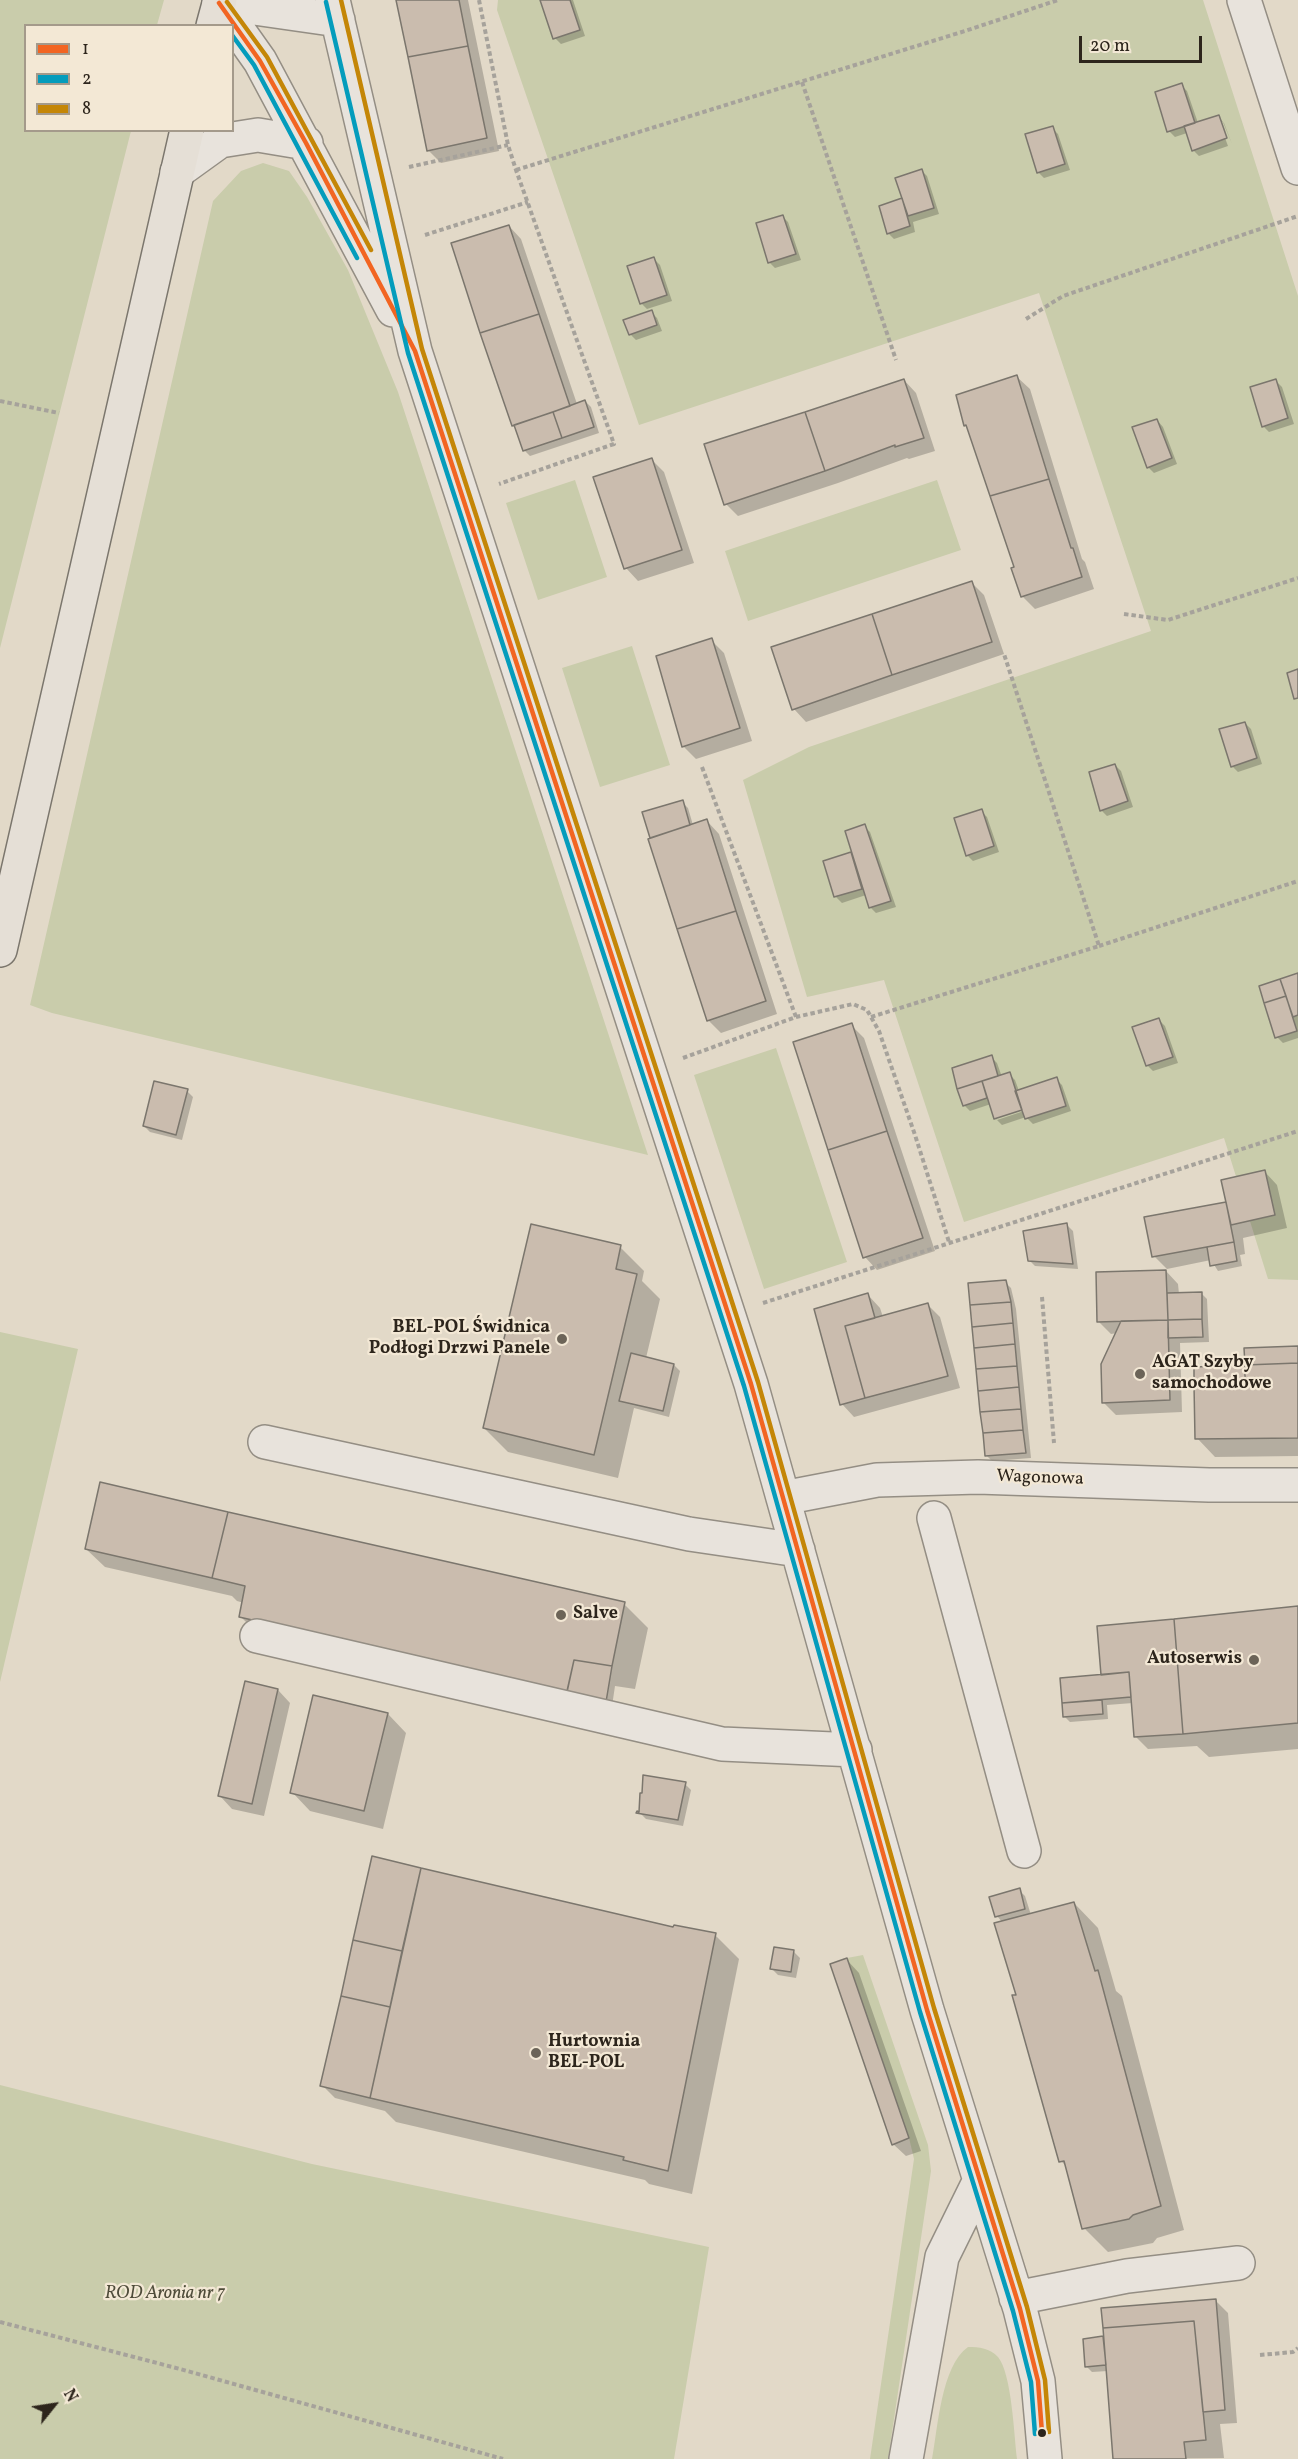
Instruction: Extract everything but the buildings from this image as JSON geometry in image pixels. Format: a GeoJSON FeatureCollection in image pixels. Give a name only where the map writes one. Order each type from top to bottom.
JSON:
{"type":"FeatureCollection","features":[{"type":"Feature","properties":{"kind":"main road"},"geometry":{"type":"LineString","coordinates":[[0,950],[187,132]]}},
{"type":"Feature","properties":{"kind":"street"},"geometry":{"type":"LineString","coordinates":[[1244,0],[1298,168]]}},
{"type":"Feature","properties":{"kind":"street"},"geometry":{"type":"LineString","coordinates":[[218,9],[336,10],[415,351],[728,1312],[798,1550],[927,2010],[1016,2298],[1038,2381],[1045,2459]]}},
{"type":"Feature","properties":{"kind":"street"},"geometry":{"type":"LineString","coordinates":[[218,9],[230,24]]}},
{"type":"Feature","properties":{"kind":"street"},"geometry":{"type":"LineString","coordinates":[[234,29],[260,62],[306,143],[415,351]]}},
{"type":"Feature","properties":{"kind":"street"},"geometry":{"type":"LineString","coordinates":[[177,172],[220,141],[258,135],[306,143]]}},
{"type":"Feature","properties":{"kind":"street"},"geometry":{"type":"LineString","coordinates":[[265,1442],[689,1534],[798,1550]]}},
{"type":"Feature","properties":{"kind":"street","name":"Wagonowa"},"geometry":{"type":"LineString","coordinates":[[783,1498],[877,1480],[978,1477],[1209,1485],[1298,1485]]}},
{"type":"Feature","properties":{"kind":"street"},"geometry":{"type":"LineString","coordinates":[[934,1518],[1024,1851]]}},
{"type":"Feature","properties":{"kind":"street"},"geometry":{"type":"LineString","coordinates":[[257,1636],[722,1744],[855,1750]]}},
{"type":"Feature","properties":{"kind":"street"},"geometry":{"type":"LineString","coordinates":[[906,2459],[942,2257],[980,2182]]}},
{"type":"Feature","properties":{"kind":"street"},"geometry":{"type":"LineString","coordinates":[[1016,2298],[1127,2276],[1238,2264]]}},
{"type":"Feature","properties":{"kind":"path"},"geometry":{"type":"LineString","coordinates":[[461,496],[614,444],[508,145],[479,0]]}},
{"type":"Feature","properties":{"kind":"path"},"geometry":{"type":"LineString","coordinates":[[516,170],[1058,0]]}},
{"type":"Feature","properties":{"kind":"path"},"geometry":{"type":"LineString","coordinates":[[802,82],[896,360]]}},
{"type":"Feature","properties":{"kind":"path"},"geometry":{"type":"LineString","coordinates":[[374,175],[508,145]]}},
{"type":"Feature","properties":{"kind":"path"},"geometry":{"type":"LineString","coordinates":[[391,246],[528,202]]}},
{"type":"Feature","properties":{"kind":"path"},"geometry":{"type":"LineString","coordinates":[[1026,319],[1063,296],[1298,216]]}},
{"type":"Feature","properties":{"kind":"path"},"geometry":{"type":"LineString","coordinates":[[0,401],[59,413]]}},
{"type":"Feature","properties":{"kind":"path"},"geometry":{"type":"LineString","coordinates":[[1124,614],[1168,621],[1298,578]]}},
{"type":"Feature","properties":{"kind":"path"},"geometry":{"type":"LineString","coordinates":[[1004,654],[1099,946]]}},
{"type":"Feature","properties":{"kind":"path"},"geometry":{"type":"LineString","coordinates":[[702,767],[796,1017]]}},
{"type":"Feature","properties":{"kind":"path"},"geometry":{"type":"LineString","coordinates":[[871,1017],[1298,881]]}},
{"type":"Feature","properties":{"kind":"path"},"geometry":{"type":"LineString","coordinates":[[648,1070],[796,1017],[854,1004],[867,1010],[879,1031],[949,1242]]}},
{"type":"Feature","properties":{"kind":"path"},"geometry":{"type":"LineString","coordinates":[[728,1312],[765,1303],[1298,1131]]}},
{"type":"Feature","properties":{"kind":"path"},"geometry":{"type":"LineString","coordinates":[[1042,1297],[1057,1480]]}},
{"type":"Feature","properties":{"kind":"path"},"geometry":{"type":"LineString","coordinates":[[0,2322],[503,2459]]}},
{"type":"Feature","properties":{"kind":"path"},"geometry":{"type":"LineString","coordinates":[[1260,2355],[1293,2352],[1298,2348]]}},
{"type":"Feature","properties":{"kind":"green space"},"geometry":{"type":"Polygon","coordinates":[[[0,0],[164,0],[157,24],[24,24],[24,132],[131,132],[0,648],[0,0]]]}},
{"type":"Feature","properties":{"kind":"green space"},"geometry":{"type":"Polygon","coordinates":[[[498,0],[1203,0],[1298,296],[1298,1280],[1268,1279],[1224,1138],[964,1222],[884,980],[807,997],[743,780],[809,747],[1151,631],[1039,293],[639,425],[497,10],[498,0]]]}},
{"type":"Feature","properties":{"kind":"green space"},"geometry":{"type":"Polygon","coordinates":[[[263,163],[289,171],[307,197],[348,270],[398,392],[648,1155],[52,1013],[30,1005],[213,201],[241,171],[263,163]]]}},
{"type":"Feature","properties":{"kind":"green space"},"geometry":{"type":"Polygon","coordinates":[[[575,480],[607,577],[538,600],[506,503],[575,480]]]}},
{"type":"Feature","properties":{"kind":"green space"},"geometry":{"type":"Polygon","coordinates":[[[937,480],[961,550],[748,621],[725,551],[937,480]]]}},
{"type":"Feature","properties":{"kind":"green space"},"geometry":{"type":"Polygon","coordinates":[[[632,646],[670,765],[600,787],[562,668],[632,646]]]}},
{"type":"Feature","properties":{"kind":"green space"},"geometry":{"type":"Polygon","coordinates":[[[776,1048],[847,1262],[764,1289],[694,1075],[776,1048]]]}},
{"type":"Feature","properties":{"kind":"green space"},"geometry":{"type":"Polygon","coordinates":[[[0,1332],[78,1349],[0,1682],[0,1332]]]}},
{"type":"Feature","properties":{"kind":"green space"},"geometry":{"type":"Polygon","coordinates":[[[863,1955],[928,2145],[931,2171],[888,2459],[870,2459],[914,2159],[909,2138],[847,1958],[863,1955]]]}},
{"type":"Feature","properties":{"kind":"green space","name":"ROD Aronia nr 7"},"geometry":{"type":"Polygon","coordinates":[[[0,2085],[312,2164],[709,2247],[674,2459],[0,2459],[0,2085]]]}},
{"type":"Feature","properties":{"kind":"green space"},"geometry":{"type":"Polygon","coordinates":[[[968,2347],[988,2350],[998,2357],[1003,2365],[1009,2391],[1017,2459],[932,2459],[946,2383],[959,2356],[968,2347]]]}},
{"type":"Feature","properties":{"kind":"transit line","name":"8"},"geometry":{"type":"LineString","coordinates":[[341,0],[422,349],[758,1382],[934,2008],[1027,2307],[1045,2380],[1049,2432]]}},
{"type":"Feature","properties":{"kind":"transit line","name":"8"},"geometry":{"type":"LineString","coordinates":[[227,2],[267,57],[371,250]]}},
{"type":"Feature","properties":{"kind":"transit line","name":"2"},"geometry":{"type":"LineString","coordinates":[[326,2],[408,353],[744,1386],[920,2012],[1013,2311],[1031,2382],[1035,2434]]}},
{"type":"Feature","properties":{"kind":"transit line","name":"1"},"geometry":{"type":"LineString","coordinates":[[219,3],[234,24]]}},
{"type":"Feature","properties":{"kind":"transit line","name":"1"},"geometry":{"type":"LineString","coordinates":[[234,24],[260,61],[306,143],[415,351],[751,1384],[927,2010],[1020,2309],[1038,2381],[1042,2433]]}},
{"type":"Feature","properties":{"kind":"transit line","name":"2"},"geometry":{"type":"LineString","coordinates":[[234,38],[254,65],[357,258]]}},
{"type":"Feature","properties":{"kind":"place","name":"BEL-POL Świdnica Podłogi Drzwi Panele"},"geometry":{"type":"Point","coordinates":[562,1339]}},
{"type":"Feature","properties":{"kind":"place","name":"AGAT Szyby samochodowe"},"geometry":{"type":"Point","coordinates":[1140,1374]}},
{"type":"Feature","properties":{"kind":"place","name":"Salve"},"geometry":{"type":"Point","coordinates":[561,1615]}},
{"type":"Feature","properties":{"kind":"place","name":"Autoserwis"},"geometry":{"type":"Point","coordinates":[1254,1660]}},
{"type":"Feature","properties":{"kind":"place","name":"Hurtownia BEL-POL"},"geometry":{"type":"Point","coordinates":[536,2053]}}]}
